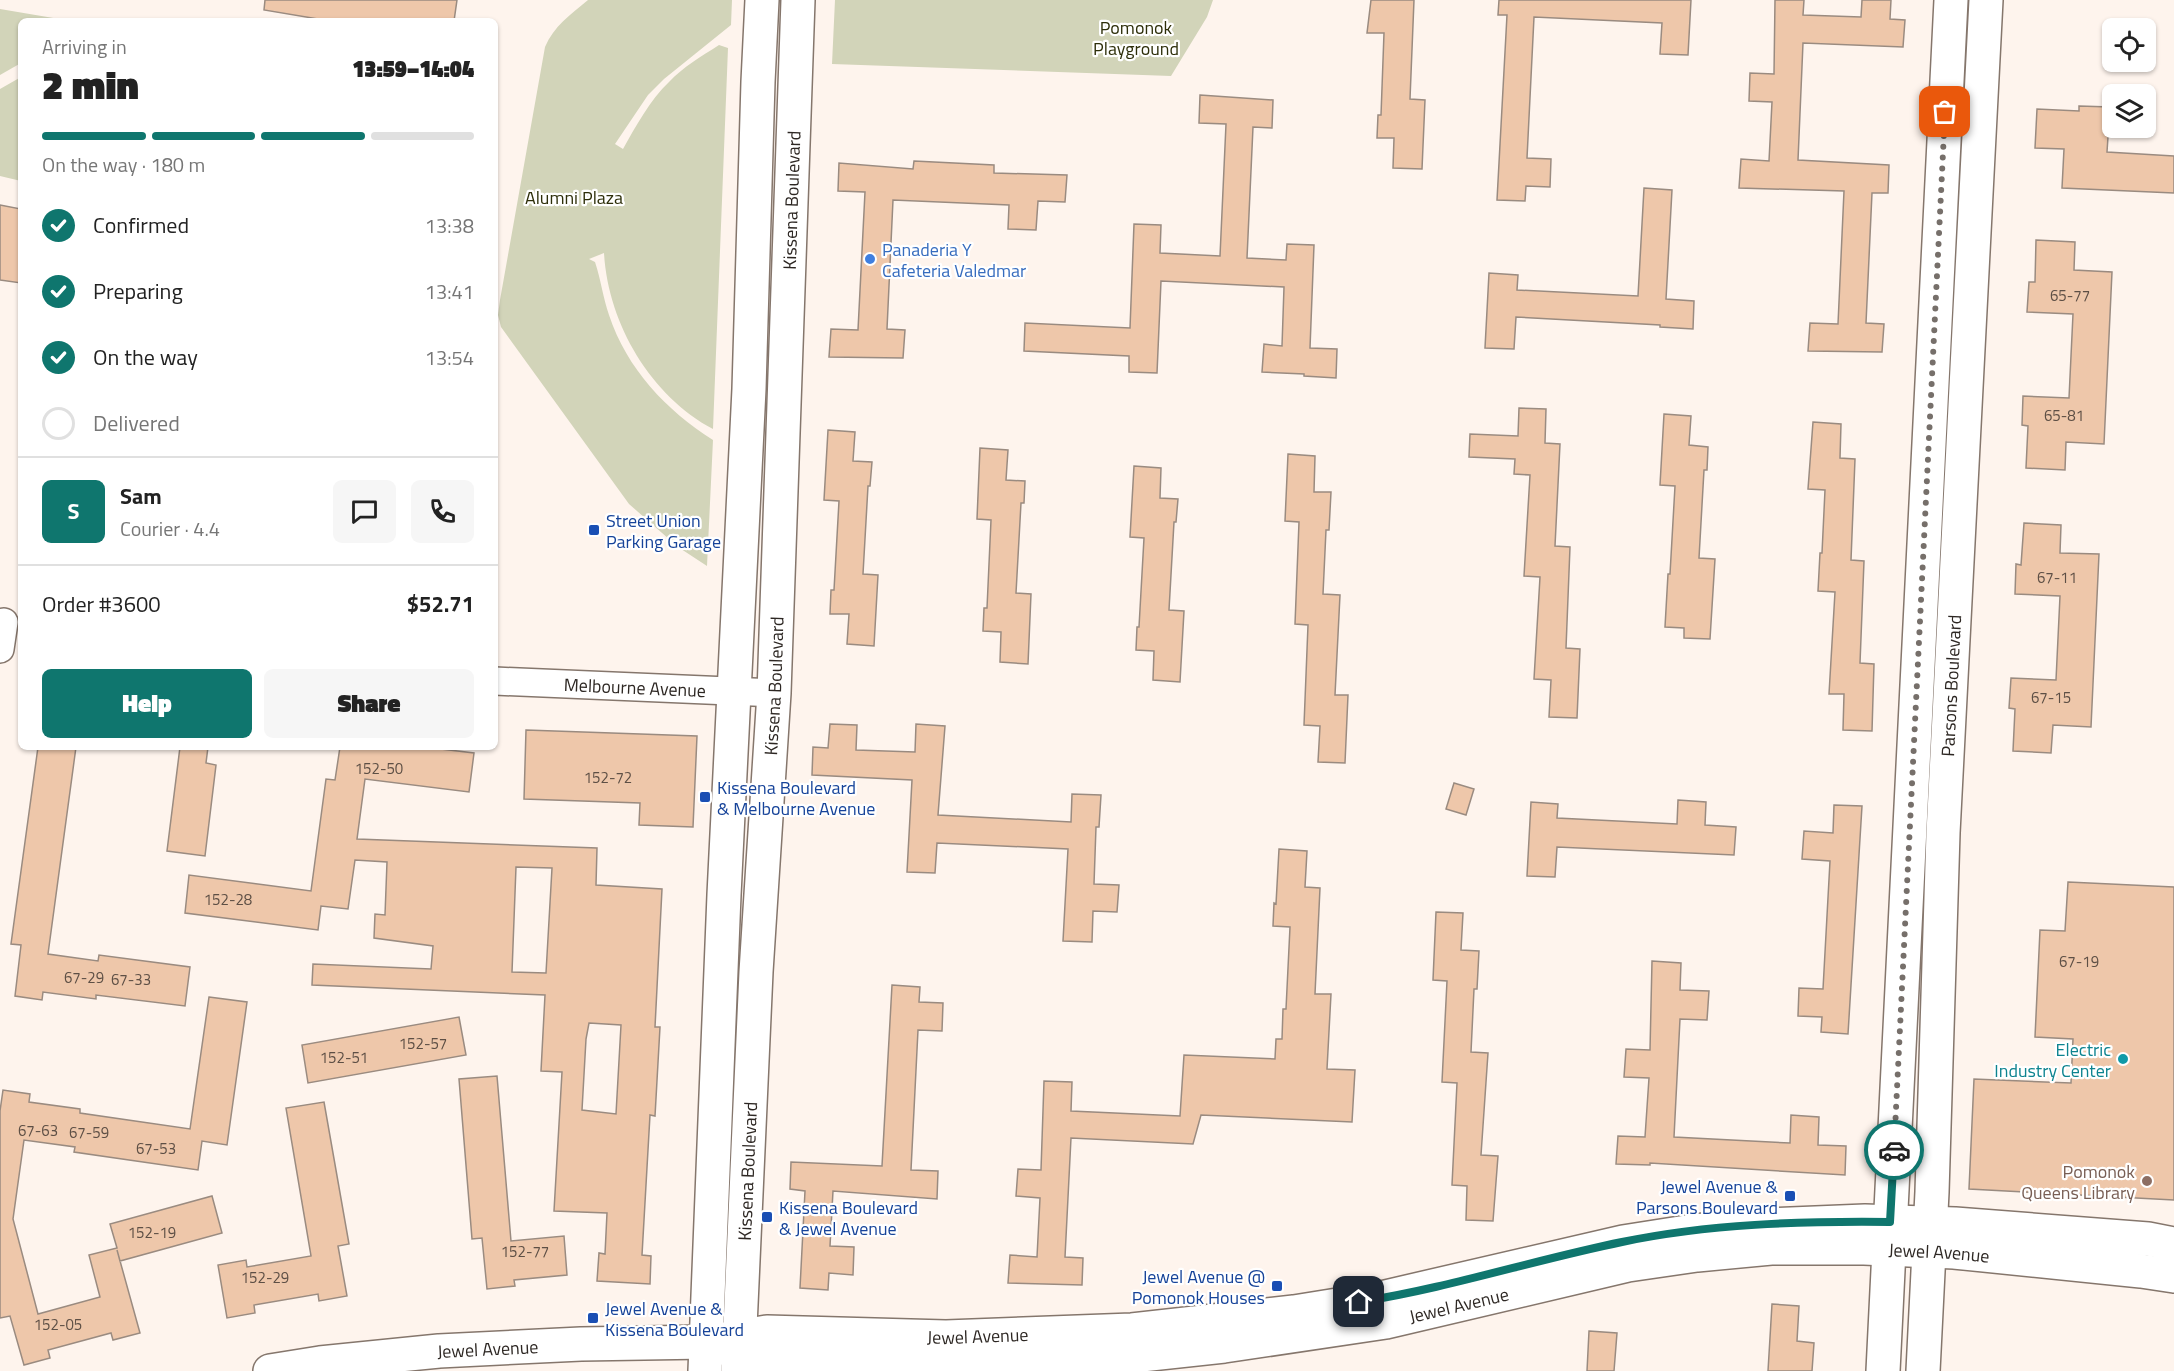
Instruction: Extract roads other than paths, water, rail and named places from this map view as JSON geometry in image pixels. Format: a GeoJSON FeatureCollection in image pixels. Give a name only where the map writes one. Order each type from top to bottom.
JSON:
{"type":"FeatureCollection","features":[{"type":"Feature","properties":{"kind":"street","name":"Kissena Boulevard"},"geometry":{"type":"LineString","coordinates":[[706,1357],[725,885],[749,401],[762,0]]}},
{"type":"Feature","properties":{"kind":"street","name":"Kissena Boulevard"},"geometry":{"type":"LineString","coordinates":[[739,1353],[756,972],[774,693],[798,0]]}},
{"type":"Feature","properties":{"kind":"street","name":"Parsons Boulevard"},"geometry":{"type":"LineString","coordinates":[[1883,1371],[1951,0]]}},
{"type":"Feature","properties":{"kind":"street","name":"Parsons Boulevard"},"geometry":{"type":"LineString","coordinates":[[1923,1371],[1943,833],[1986,0]]}},
{"type":"Feature","properties":{"kind":"street"},"geometry":{"type":"LineString","coordinates":[[0,649],[8,623]]}},
{"type":"Feature","properties":{"kind":"street","name":"Melbourne Avenue"},"geometry":{"type":"LineString","coordinates":[[498,681],[774,693]]}},
{"type":"Feature","properties":{"kind":"street","name":"Jewel Avenue"},"geometry":{"type":"LineString","coordinates":[[270,1371],[320,1363],[439,1351],[581,1344],[706,1357],[739,1353],[786,1360],[922,1364],[1057,1362],[1234,1345],[1386,1322],[1628,1265],[1697,1254],[1889,1235],[2137,1238],[2174,1244]]}},
{"type":"Feature","properties":{"kind":"street","name":"Jewel Avenue"},"geometry":{"type":"LineString","coordinates":[[1929,1237],[2174,1276]]}},
{"type":"Feature","properties":{"kind":"place","name":"Panaderia Y Cafeteria Valedmar"},"geometry":{"type":"Point","coordinates":[870,259]}},
{"type":"Feature","properties":{"kind":"place","name":"Street Union Parking Garage"},"geometry":{"type":"Point","coordinates":[594,530]}},
{"type":"Feature","properties":{"kind":"place","name":"Kissena Boulevard & Melbourne Avenue"},"geometry":{"type":"Point","coordinates":[705,797]}},
{"type":"Feature","properties":{"kind":"place","name":"Electric Industry Center"},"geometry":{"type":"Point","coordinates":[2123,1059]}},
{"type":"Feature","properties":{"kind":"place","name":"Pomonok Queens Library"},"geometry":{"type":"Point","coordinates":[2147,1181]}},
{"type":"Feature","properties":{"kind":"place","name":"Jewel Avenue & Parsons Boulevard"},"geometry":{"type":"Point","coordinates":[1790,1196]}},
{"type":"Feature","properties":{"kind":"place","name":"Kissena Boulevard & Jewel Avenue"},"geometry":{"type":"Point","coordinates":[767,1217]}},
{"type":"Feature","properties":{"kind":"place","name":"Jewel Avenue @ Pomonok Houses"},"geometry":{"type":"Point","coordinates":[1277,1286]}},
{"type":"Feature","properties":{"kind":"place","name":"Jewel Avenue & Kissena Boulevard"},"geometry":{"type":"Point","coordinates":[593,1318]}},
{"type":"Feature","properties":{"kind":"park label","name":"Pomonok Playground"},"geometry":{"type":"Point","coordinates":[1136,37]}},
{"type":"Feature","properties":{"kind":"park label","name":"Alumni Plaza"},"geometry":{"type":"Point","coordinates":[574,197]}}]}
